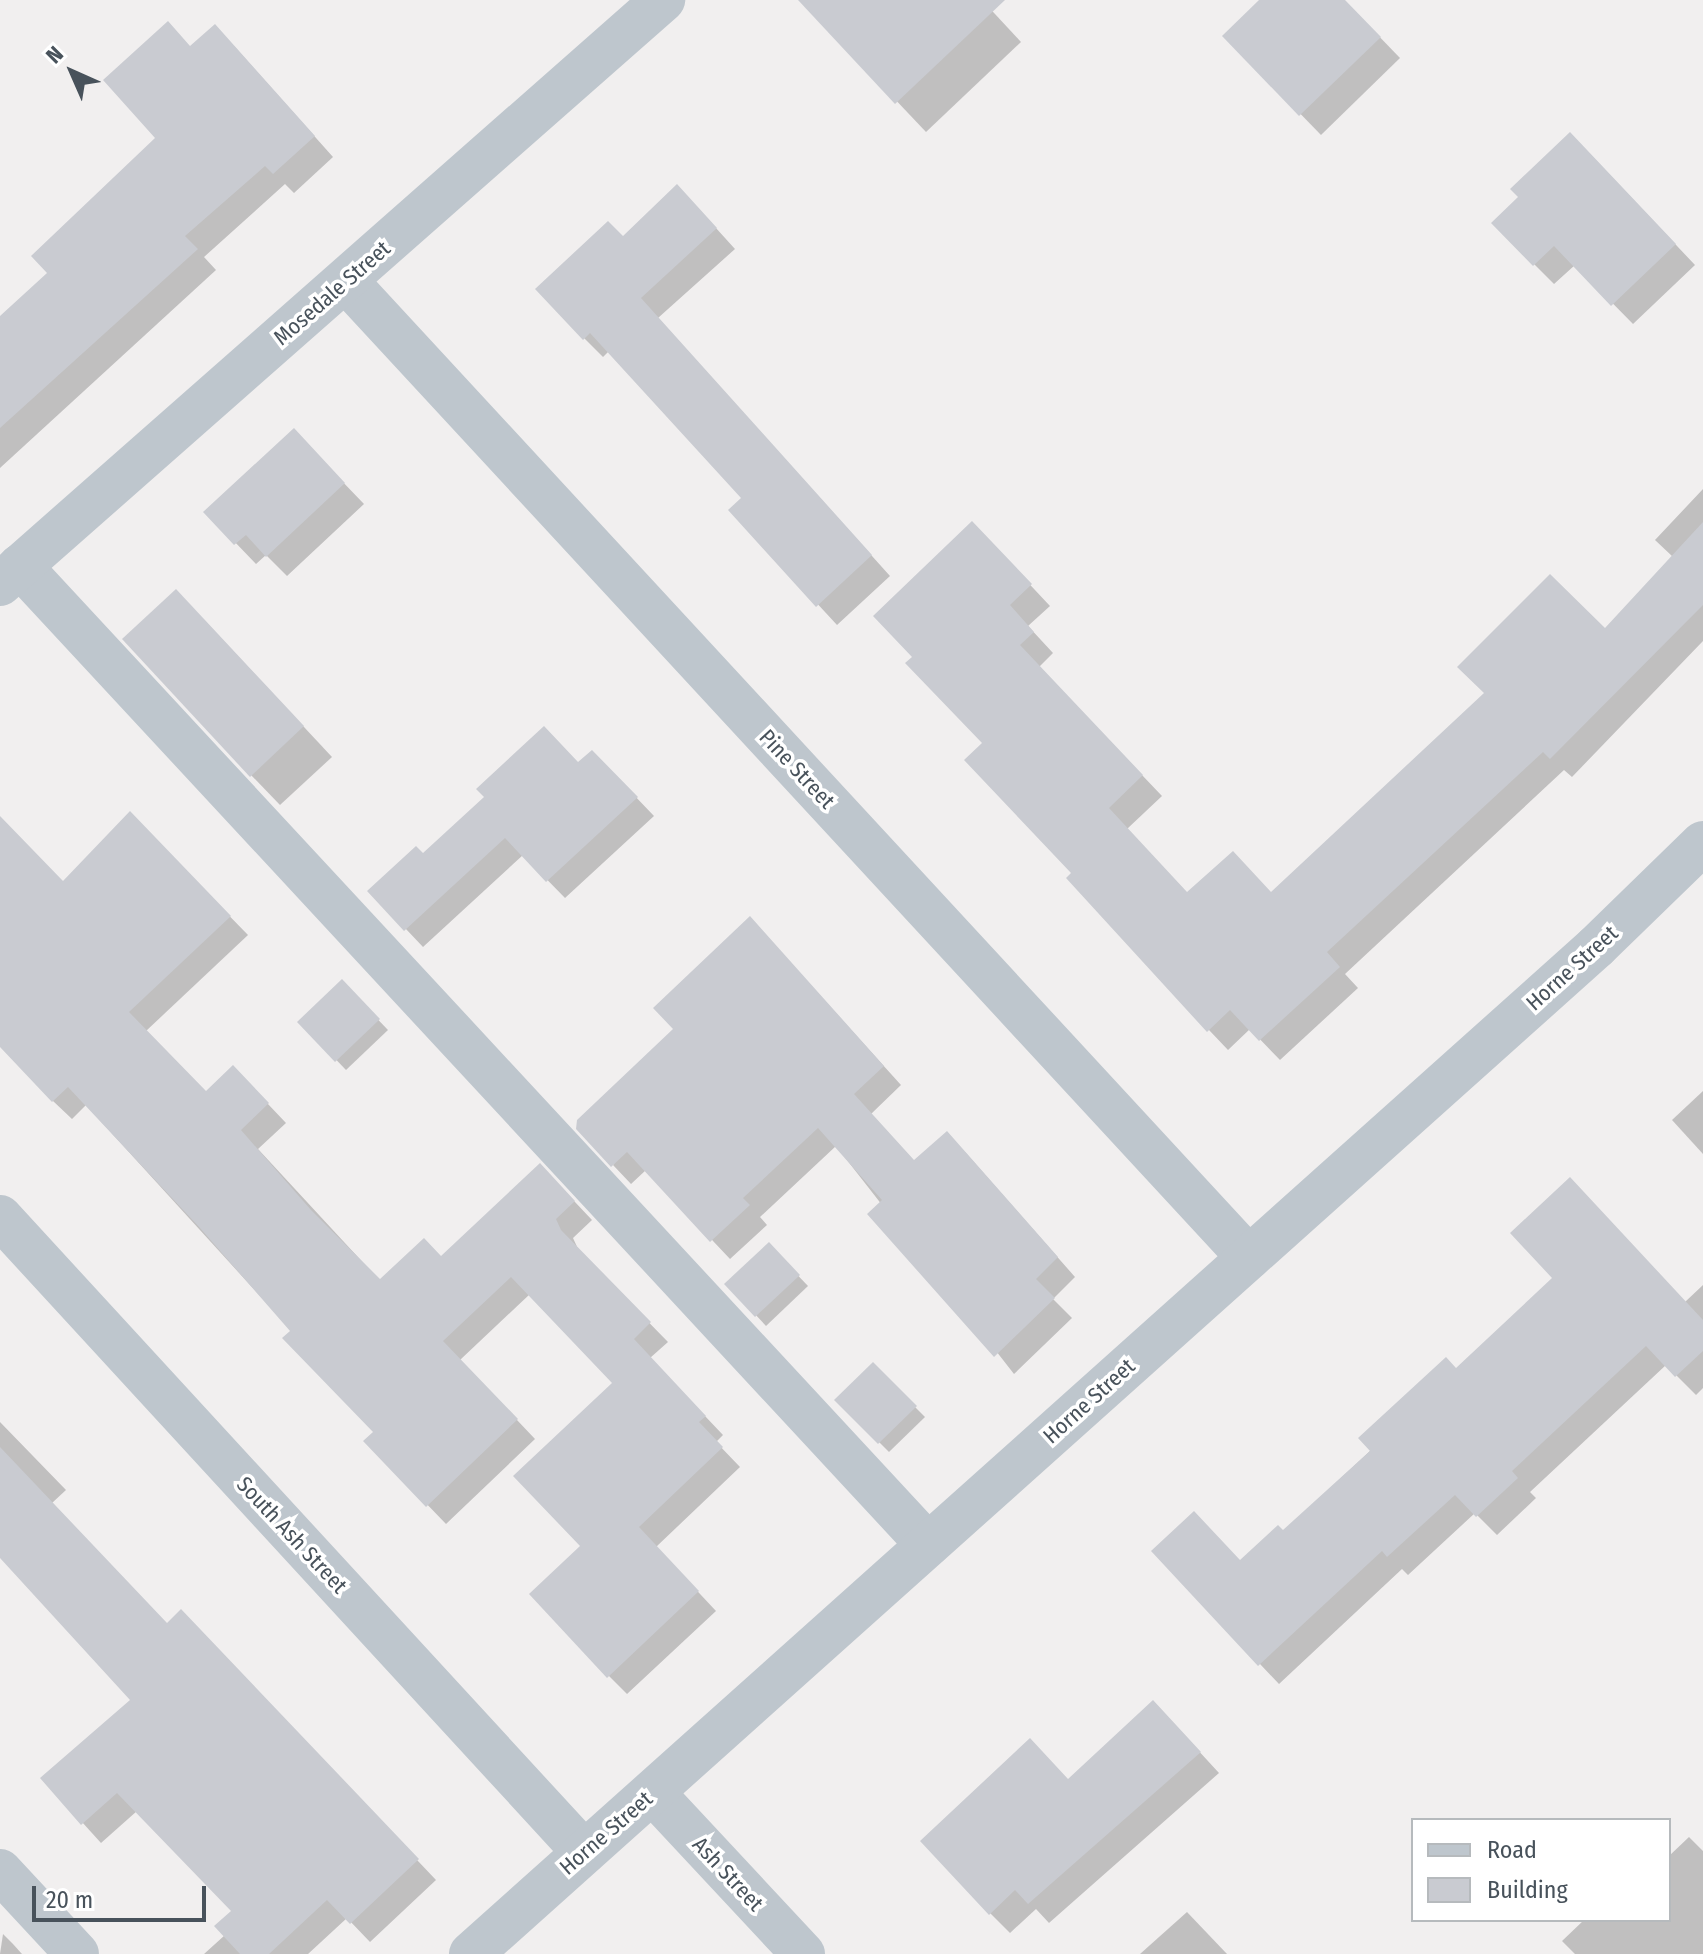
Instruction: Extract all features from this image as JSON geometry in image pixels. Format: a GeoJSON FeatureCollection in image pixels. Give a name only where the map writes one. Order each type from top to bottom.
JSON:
{"type":"FeatureCollection","features":[{"type":"Feature","properties":{"kind":"street","name":"Mosedale Street"},"geometry":{"type":"LineString","coordinates":[[10,575],[663,0]]}},
{"type":"Feature","properties":{"kind":"street","name":"Pine Street"},"geometry":{"type":"LineString","coordinates":[[346,281],[1249,1258]]}},
{"type":"Feature","properties":{"kind":"street"},"geometry":{"type":"LineString","coordinates":[[10,575],[928,1545]]}},
{"type":"Feature","properties":{"kind":"street","name":"Horne Street"},"geometry":{"type":"LineString","coordinates":[[471,1954],[1249,1258],[1703,843]]}},
{"type":"Feature","properties":{"kind":"street","name":"South Ash Street"},"geometry":{"type":"LineString","coordinates":[[0,1217],[584,1852]]}},
{"type":"Feature","properties":{"kind":"street","name":"Ash Street"},"geometry":{"type":"LineString","coordinates":[[653,1793],[803,1954]]}},
{"type":"Feature","properties":{"kind":"street"},"geometry":{"type":"LineString","coordinates":[[0,1871],[77,1954]]}},
{"type":"Feature","properties":{"kind":"building"},"geometry":{"type":"Polygon","coordinates":[[[798,0],[1005,0],[895,104],[798,0]]]}},
{"type":"Feature","properties":{"kind":"building"},"geometry":{"type":"Polygon","coordinates":[[[1259,0],[1345,0],[1381,37],[1299,116],[1222,36],[1259,0]]]}},
{"type":"Feature","properties":{"kind":"building"},"geometry":{"type":"Polygon","coordinates":[[[168,21],[190,46],[215,24],[315,136],[273,174],[265,166],[185,236],[198,249],[0,428],[0,316],[47,273],[31,256],[155,138],[103,80],[168,21]]]}},
{"type":"Feature","properties":{"kind":"building"},"geometry":{"type":"Polygon","coordinates":[[[1570,132],[1676,244],[1611,306],[1554,246],[1533,266],[1491,223],[1518,197],[1510,189],[1570,132]]]}},
{"type":"Feature","properties":{"kind":"building"},"geometry":{"type":"Polygon","coordinates":[[[677,184],[717,228],[641,298],[872,555],[816,607],[728,510],[741,498],[590,333],[583,340],[535,289],[608,221],[623,236],[677,184]]]}},
{"type":"Feature","properties":{"kind":"building"},"geometry":{"type":"Polygon","coordinates":[[[294,428],[345,483],[266,557],[246,535],[234,545],[203,512],[294,428]]]}},
{"type":"Feature","properties":{"kind":"building"},"geometry":{"type":"Polygon","coordinates":[[[972,521],[1032,584],[1010,605],[1034,632],[1020,645],[1143,775],[1109,808],[1187,892],[1233,851],[1271,892],[1484,693],[1457,667],[1550,574],[1605,628],[1703,522],[1703,605],[1550,759],[1543,752],[1327,952],[1340,967],[1259,1041],[1230,1010],[1207,1032],[1066,878],[1071,873],[964,760],[982,743],[905,663],[912,657],[873,616],[972,521]]]}},
{"type":"Feature","properties":{"kind":"building"},"geometry":{"type":"Polygon","coordinates":[[[176,589],[304,726],[250,777],[122,639],[176,589]]]}},
{"type":"Feature","properties":{"kind":"building"},"geometry":{"type":"Polygon","coordinates":[[[544,726],[578,762],[592,750],[638,797],[546,882],[505,838],[404,931],[367,891],[416,846],[423,853],[484,797],[476,789],[544,726]]]}},
{"type":"Feature","properties":{"kind":"building"},"geometry":{"type":"Polygon","coordinates":[[[130,811],[231,916],[129,1012],[206,1091],[233,1065],[269,1103],[241,1130],[311,1210],[380,1279],[424,1238],[441,1256],[540,1163],[575,1201],[556,1219],[561,1230],[651,1322],[634,1339],[706,1416],[699,1422],[723,1447],[639,1527],[699,1591],[607,1678],[529,1594],[580,1546],[513,1476],[612,1383],[511,1277],[443,1341],[518,1419],[426,1507],[363,1441],[373,1432],[282,1338],[290,1331],[200,1228],[68,1087],[52,1102],[0,1047],[0,816],[63,881],[130,811]]]}},
{"type":"Feature","properties":{"kind":"building"},"geometry":{"type":"Polygon","coordinates":[[[750,916],[884,1066],[854,1094],[914,1160],[947,1131],[1058,1257],[1036,1279],[1055,1298],[994,1357],[867,1214],[882,1200],[818,1128],[743,1198],[750,1205],[710,1242],[627,1152],[611,1167],[576,1129],[577,1120],[673,1029],[653,1008],[750,916]]]}},
{"type":"Feature","properties":{"kind":"building"},"geometry":{"type":"Polygon","coordinates":[[[342,979],[380,1019],[335,1062],[297,1022],[342,979]]]}},
{"type":"Feature","properties":{"kind":"building"},"geometry":{"type":"Polygon","coordinates":[[[1570,1177],[1703,1320],[1703,1351],[1675,1377],[1646,1346],[1512,1471],[1518,1478],[1476,1517],[1455,1495],[1387,1557],[1382,1551],[1258,1666],[1151,1551],[1194,1511],[1240,1560],[1278,1525],[1283,1530],[1370,1451],[1358,1438],[1446,1357],[1456,1368],[1552,1278],[1510,1233],[1570,1177]]]}},
{"type":"Feature","properties":{"kind":"building"},"geometry":{"type":"Polygon","coordinates":[[[769,1242],[800,1275],[755,1317],[724,1284],[769,1242]]]}},
{"type":"Feature","properties":{"kind":"building"},"geometry":{"type":"Polygon","coordinates":[[[873,1362],[917,1406],[878,1444],[834,1400],[873,1362]]]}},
{"type":"Feature","properties":{"kind":"building"},"geometry":{"type":"Polygon","coordinates":[[[0,1447],[167,1623],[181,1609],[419,1859],[350,1924],[327,1900],[269,1954],[240,1954],[214,1926],[231,1911],[117,1793],[81,1825],[40,1778],[130,1700],[0,1558],[0,1447]]]}},
{"type":"Feature","properties":{"kind":"building"},"geometry":{"type":"Polygon","coordinates":[[[1153,1700],[1201,1752],[1028,1904],[1015,1890],[989,1915],[920,1841],[1030,1738],[1068,1779],[1153,1700]]]}}]}
